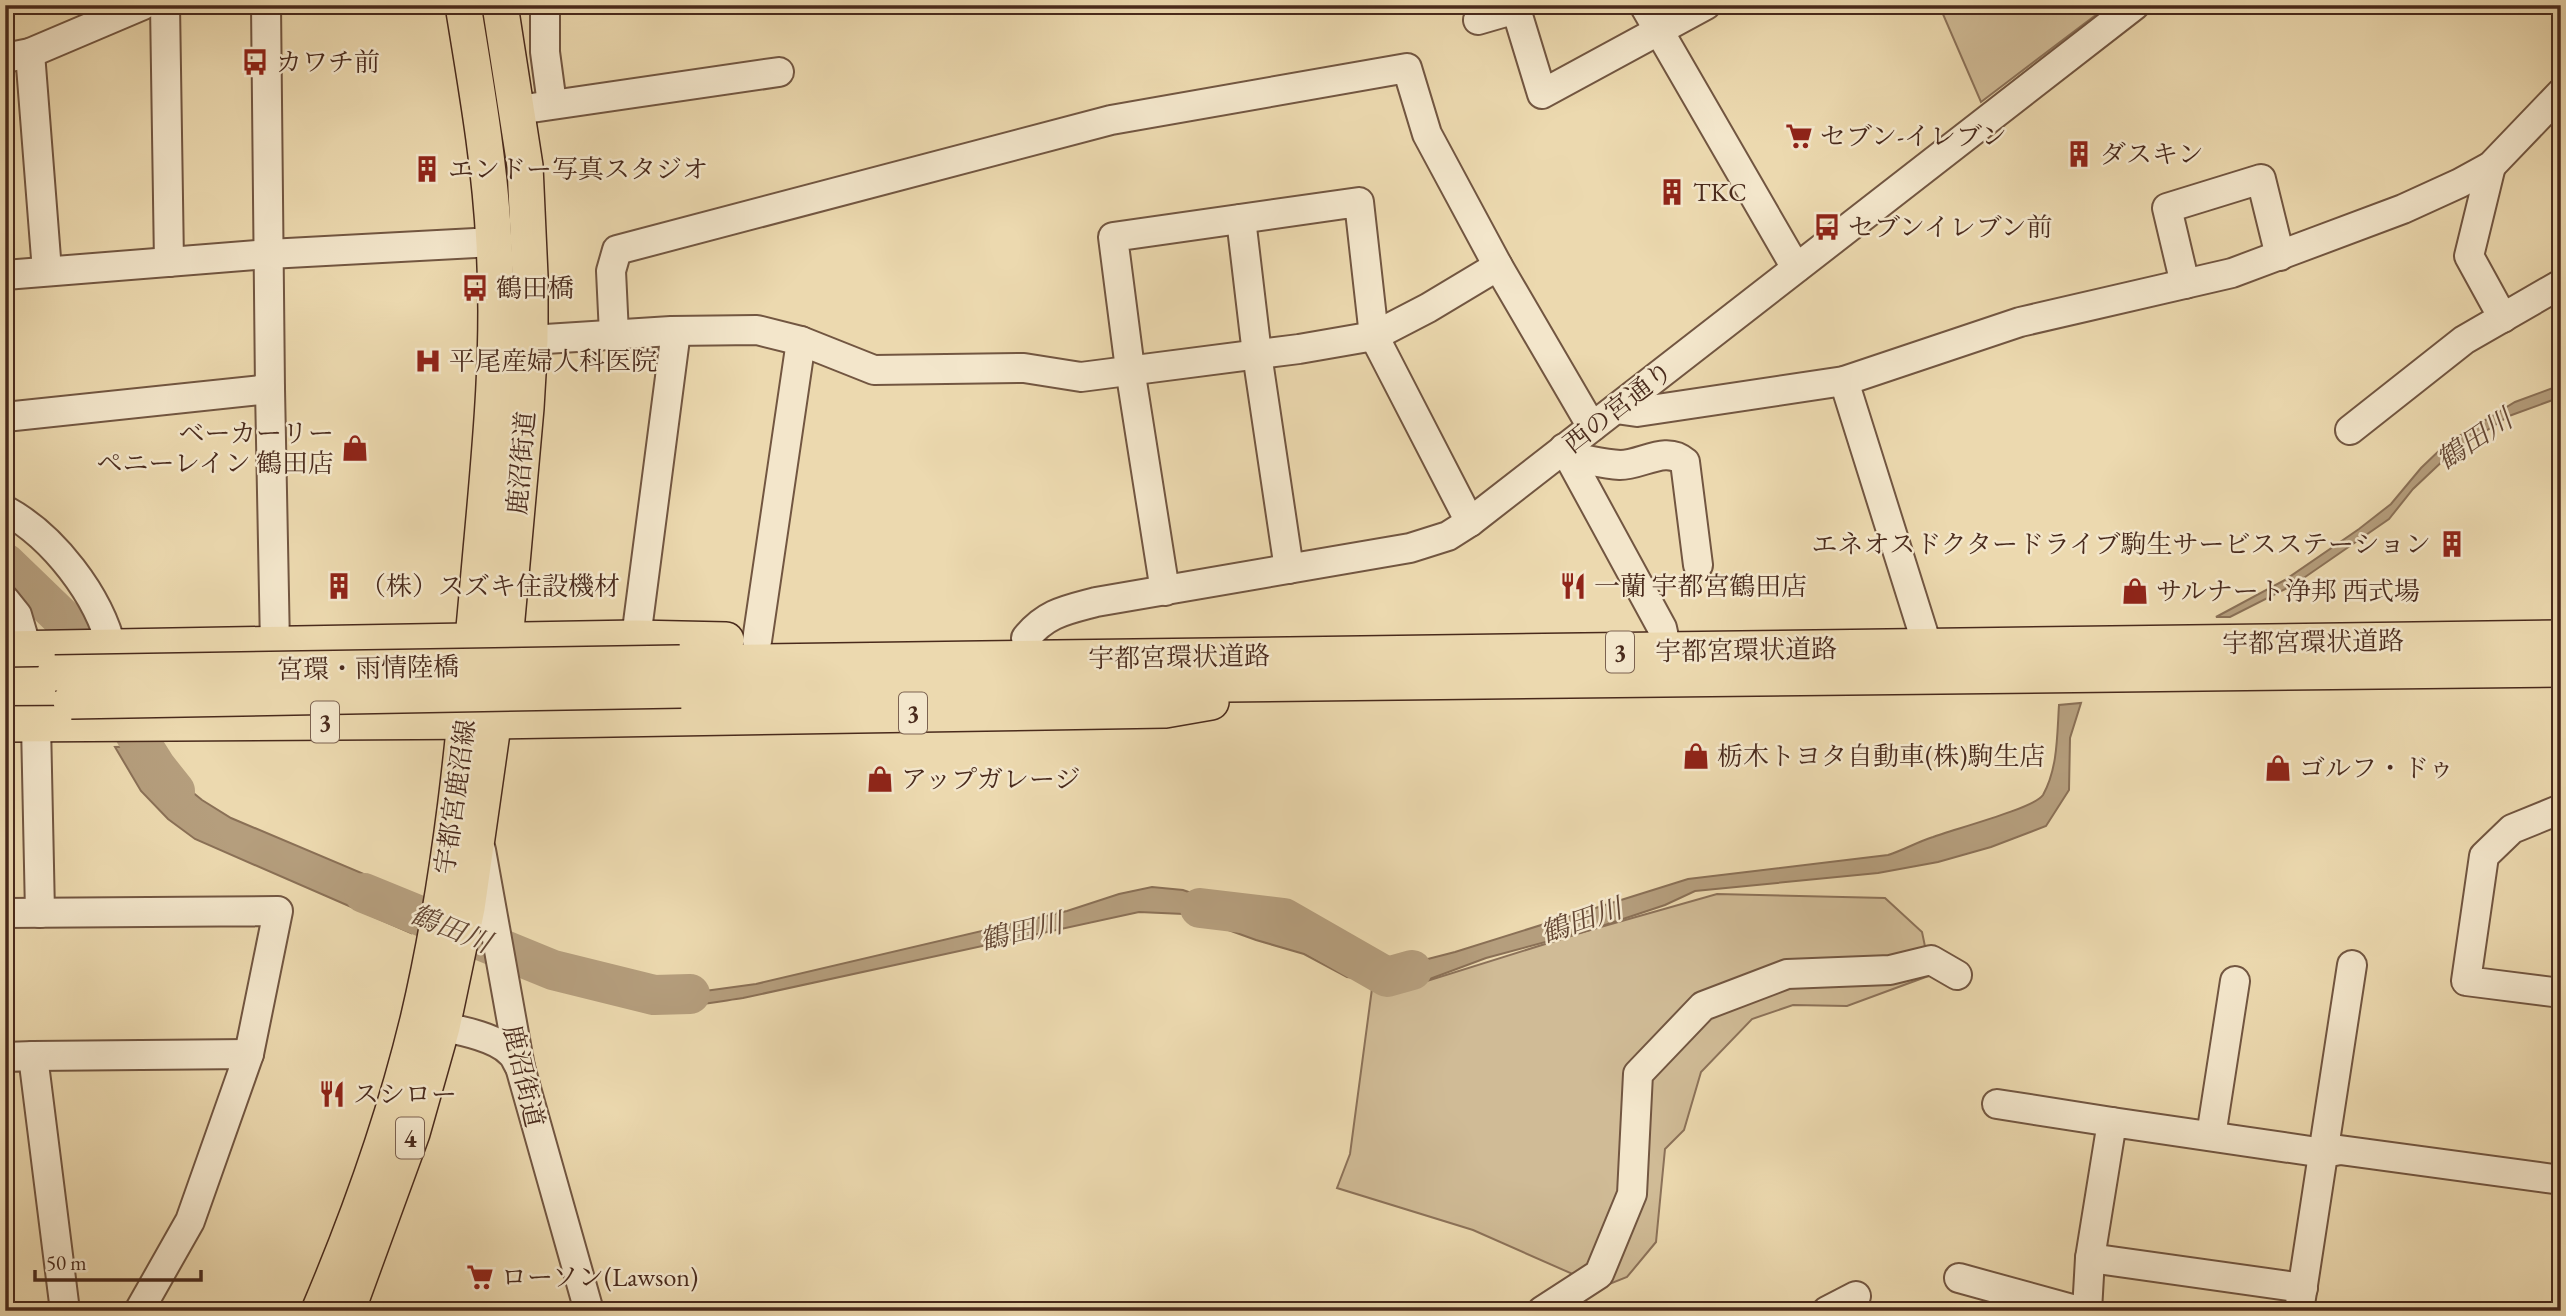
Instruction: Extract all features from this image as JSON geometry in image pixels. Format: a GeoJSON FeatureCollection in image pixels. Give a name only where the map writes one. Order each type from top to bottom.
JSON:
{"type":"FeatureCollection","features":[{"type":"Feature","properties":{"kind":"main road","name":"鹿沼街道"},"geometry":{"type":"LineString","coordinates":[[463,5],[489,167],[496,290],[489,641]]}},
{"type":"Feature","properties":{"kind":"main road","name":"鹿沼街道"},"geometry":{"type":"LineString","coordinates":[[467,909],[478,837],[481,721],[489,641],[530,340],[525,166],[500,5]]}},
{"type":"Feature","properties":{"kind":"main road","name":"3"},"geometry":{"type":"LineString","coordinates":[[5,702],[42,674],[108,649],[636,638],[757,641],[1026,638],[1226,644],[1331,669]]}},
{"type":"Feature","properties":{"kind":"main road","name":"宇都宮環状道路"},"geometry":{"type":"LineString","coordinates":[[1667,665],[1928,648],[2561,638]]}},
{"type":"Feature","properties":{"kind":"main road","name":"宇都宮環状道路"},"geometry":{"type":"LineString","coordinates":[[680,677],[1667,665],[2561,669]]}},
{"type":"Feature","properties":{"kind":"main road","name":"3"},"geometry":{"type":"LineString","coordinates":[[42,674],[154,723],[481,721],[1165,710],[1331,669]]}},
{"type":"Feature","properties":{"kind":"main road","name":"3"},"geometry":{"type":"LineString","coordinates":[[21,724],[42,674]]}},
{"type":"Feature","properties":{"kind":"main road","name":"宮環・雨情陸橋"},"geometry":{"type":"LineString","coordinates":[[42,674],[680,677]]}},
{"type":"Feature","properties":{"kind":"main road","name":"宇都宮鹿沼線"},"geometry":{"type":"LineString","coordinates":[[328,1310],[388,1127],[430,1024],[444,956],[467,909],[481,721]]}},
{"type":"Feature","properties":{"kind":"street"},"geometry":{"type":"LineString","coordinates":[[165,5],[169,262]]}},
{"type":"Feature","properties":{"kind":"street"},"geometry":{"type":"LineString","coordinates":[[266,5],[275,646]]}},
{"type":"Feature","properties":{"kind":"street"},"geometry":{"type":"LineString","coordinates":[[545,5],[545,52],[552,104]]}},
{"type":"Feature","properties":{"kind":"street"},"geometry":{"type":"LineString","coordinates":[[1644,5],[1796,268]]}},
{"type":"Feature","properties":{"kind":"street"},"geometry":{"type":"LineString","coordinates":[[1478,20],[1516,9],[1542,94],[1706,5]]}},
{"type":"Feature","properties":{"kind":"street","name":"西の宮通り"},"geometry":{"type":"LineString","coordinates":[[1026,638],[1038,623],[1053,614],[1096,602],[1410,548],[1448,536],[1566,453],[1592,427],[2134,5]]}},
{"type":"Feature","properties":{"kind":"street"},"geometry":{"type":"LineString","coordinates":[[47,271],[18,55],[133,7]]}},
{"type":"Feature","properties":{"kind":"street"},"geometry":{"type":"LineString","coordinates":[[614,334],[611,271],[617,250],[1111,120],[1407,68],[1427,134],[1498,266],[1592,427]]}},
{"type":"Feature","properties":{"kind":"street"},"geometry":{"type":"LineString","coordinates":[[518,110],[779,72]]}},
{"type":"Feature","properties":{"kind":"street"},"geometry":{"type":"LineString","coordinates":[[1616,409],[1637,412],[1844,381],[2020,322],[2232,273],[2403,209],[2460,183],[2491,166],[2561,93]]}},
{"type":"Feature","properties":{"kind":"street"},"geometry":{"type":"LineString","coordinates":[[2491,166],[2469,256],[2503,318]]}},
{"type":"Feature","properties":{"kind":"street"},"geometry":{"type":"LineString","coordinates":[[2185,284],[2167,208],[2261,178],[2280,256]]}},
{"type":"Feature","properties":{"kind":"street"},"geometry":{"type":"LineString","coordinates":[[1165,591],[1130,369],[1114,237],[1359,202],[1374,336],[1470,522]]}},
{"type":"Feature","properties":{"kind":"street"},"geometry":{"type":"LineString","coordinates":[[1241,219],[1257,354],[1289,569]]}},
{"type":"Feature","properties":{"kind":"street"},"geometry":{"type":"LineString","coordinates":[[5,275],[269,254],[494,242]]}},
{"type":"Feature","properties":{"kind":"street"},"geometry":{"type":"LineString","coordinates":[[530,340],[676,331],[757,330],[801,341],[874,370],[1024,368],[1082,377],[1374,336],[1428,308],[1498,266]]}},
{"type":"Feature","properties":{"kind":"street"},"geometry":{"type":"LineString","coordinates":[[2350,430],[2464,340],[2561,284]]}},
{"type":"Feature","properties":{"kind":"street"},"geometry":{"type":"LineString","coordinates":[[636,638],[676,331]]}},
{"type":"Feature","properties":{"kind":"street"},"geometry":{"type":"LineString","coordinates":[[757,641],[801,341]]}},
{"type":"Feature","properties":{"kind":"street"},"geometry":{"type":"LineString","coordinates":[[1844,381],[1928,648]]}},
{"type":"Feature","properties":{"kind":"street"},"geometry":{"type":"LineString","coordinates":[[5,416],[270,389]]}},
{"type":"Feature","properties":{"kind":"street"},"geometry":{"type":"LineString","coordinates":[[1566,453],[1621,465],[1668,454],[1678,456],[1685,462],[1698,565]]}},
{"type":"Feature","properties":{"kind":"street"},"geometry":{"type":"LineString","coordinates":[[1566,453],[1662,628],[1667,665]]}},
{"type":"Feature","properties":{"kind":"street"},"geometry":{"type":"LineString","coordinates":[[5,510],[34,528],[60,555],[89,595],[108,635],[108,649]]}},
{"type":"Feature","properties":{"kind":"street"},"geometry":{"type":"LineString","coordinates":[[5,600],[17,615],[42,674]]}},
{"type":"Feature","properties":{"kind":"street"},"geometry":{"type":"LineString","coordinates":[[21,724],[40,913]]}},
{"type":"Feature","properties":{"kind":"street"},"geometry":{"type":"LineString","coordinates":[[2561,809],[2512,829],[2484,856],[2466,981],[2561,993]]}},
{"type":"Feature","properties":{"kind":"street","name":"鹿沼街道"},"geometry":{"type":"LineString","coordinates":[[467,909],[502,974],[520,1067],[589,1311]]}},
{"type":"Feature","properties":{"kind":"street"},"geometry":{"type":"LineString","coordinates":[[5,914],[278,911],[249,1054],[190,1221],[139,1311]]}},
{"type":"Feature","properties":{"kind":"street"},"geometry":{"type":"LineString","coordinates":[[1542,1311],[1599,1274],[1632,1194],[1639,1074],[1703,1006],[1787,974],[1890,970],[1931,960],[1956,975]]}},
{"type":"Feature","properties":{"kind":"street"},"geometry":{"type":"LineString","coordinates":[[2090,1258],[2301,1300],[2352,965]]}},
{"type":"Feature","properties":{"kind":"street"},"geometry":{"type":"LineString","coordinates":[[2211,1136],[2235,981]]}},
{"type":"Feature","properties":{"kind":"street"},"geometry":{"type":"LineString","coordinates":[[430,1024],[475,1035],[498,1044],[511,1052],[520,1067]]}},
{"type":"Feature","properties":{"kind":"street"},"geometry":{"type":"LineString","coordinates":[[65,1311],[19,1056],[249,1054]]}},
{"type":"Feature","properties":{"kind":"street"},"geometry":{"type":"LineString","coordinates":[[1997,1104],[2323,1153],[2340,1150],[2561,1180]]}},
{"type":"Feature","properties":{"kind":"street"},"geometry":{"type":"LineString","coordinates":[[2087,1311],[2090,1258],[2112,1122]]}},
{"type":"Feature","properties":{"kind":"street"},"geometry":{"type":"LineString","coordinates":[[1959,1278],[2079,1311]]}},
{"type":"Feature","properties":{"kind":"street"},"geometry":{"type":"LineString","coordinates":[[1827,1311],[1856,1296]]}},
{"type":"Feature","properties":{"kind":"shaded area"},"geometry":{"type":"Polygon","coordinates":[[[1939,5],[2109,5],[1981,102],[1939,5]]]}},
{"type":"Feature","properties":{"kind":"shaded area"},"geometry":{"type":"Polygon","coordinates":[[[1717,894],[1885,898],[1922,932],[1931,975],[1847,1006],[1793,1005],[1752,1019],[1701,1072],[1684,1130],[1665,1149],[1656,1242],[1627,1277],[1602,1287],[1473,1230],[1337,1188],[1350,1154],[1373,981],[1411,986],[1717,894]]]}},
{"type":"Feature","properties":{"kind":"water"},"geometry":{"type":"Polygon","coordinates":[[[2561,385],[2561,397],[2509,416],[2449,455],[2413,489],[2389,519],[2295,584],[2230,617],[2216,617],[2285,580],[2359,529],[2391,504],[2421,468],[2446,444],[2515,402],[2561,385]]]}},
{"type":"Feature","properties":{"kind":"water"},"geometry":{"type":"Polygon","coordinates":[[[5,548],[47,580],[84,626],[46,628],[25,596],[5,582],[5,548]]]}},
{"type":"Feature","properties":{"kind":"water"},"geometry":{"type":"Polygon","coordinates":[[[2081,703],[2070,738],[2069,790],[2046,826],[1991,847],[1938,862],[1878,873],[1695,891],[1665,905],[1590,930],[1486,958],[1411,986],[1347,977],[1304,954],[1184,914],[1139,912],[743,998],[707,1003],[672,1004],[628,999],[520,970],[517,947],[585,981],[655,993],[690,993],[756,984],[1067,911],[1119,894],[1152,887],[1183,890],[1277,923],[1351,960],[1389,969],[1455,952],[1688,879],[1888,855],[2025,806],[2043,795],[2052,774],[2059,705],[2081,703]]]}},
{"type":"Feature","properties":{"kind":"water"},"geometry":{"type":"Polygon","coordinates":[[[153,746],[180,782],[231,818],[416,896],[411,933],[195,839],[168,819],[141,791],[115,747],[153,746]]]}},
{"type":"Feature","properties":{"kind":"waterway","name":"鶴田川"},"geometry":{"type":"LineString","coordinates":[[5,563],[62,618],[156,767],[175,791]]}},
{"type":"Feature","properties":{"kind":"waterway","name":"鶴田川"},"geometry":{"type":"LineString","coordinates":[[364,893],[553,970],[654,995],[690,994]]}},
{"type":"Feature","properties":{"kind":"waterway","name":"鶴田川"},"geometry":{"type":"LineString","coordinates":[[1200,908],[1284,918],[1387,977],[1412,970]]}},
{"type":"Feature","properties":{"kind":"place","name":"カワチ前"},"geometry":{"type":"Point","coordinates":[255,62]}},
{"type":"Feature","properties":{"kind":"place","name":"セブン-イレブン"},"geometry":{"type":"Point","coordinates":[1799,136]}},
{"type":"Feature","properties":{"kind":"place","name":"ダスキン"},"geometry":{"type":"Point","coordinates":[2079,154]}},
{"type":"Feature","properties":{"kind":"place","name":"エンドー写真スタジオ"},"geometry":{"type":"Point","coordinates":[427,169]}},
{"type":"Feature","properties":{"kind":"place","name":"TKC"},"geometry":{"type":"Point","coordinates":[1672,192]}},
{"type":"Feature","properties":{"kind":"place","name":"セブンイレブン前"},"geometry":{"type":"Point","coordinates":[1827,227]}},
{"type":"Feature","properties":{"kind":"place","name":"鶴田橋"},"geometry":{"type":"Point","coordinates":[475,288]}},
{"type":"Feature","properties":{"kind":"place","name":"平尾産婦人科医院"},"geometry":{"type":"Point","coordinates":[428,361]}},
{"type":"Feature","properties":{"kind":"place","name":"ベーカーリー ペニーレイン 鶴田店"},"geometry":{"type":"Point","coordinates":[355,448]}},
{"type":"Feature","properties":{"kind":"place","name":"エネオスドクタードライブ駒生サービスステーション"},"geometry":{"type":"Point","coordinates":[2452,544]}},
{"type":"Feature","properties":{"kind":"place","name":"（株）スズキ住設機材"},"geometry":{"type":"Point","coordinates":[339,586]}},
{"type":"Feature","properties":{"kind":"place","name":"一蘭 宇都宮鶴田店"},"geometry":{"type":"Point","coordinates":[1573,586]}},
{"type":"Feature","properties":{"kind":"place","name":"サルナート浄邦 西式場"},"geometry":{"type":"Point","coordinates":[2135,591]}},
{"type":"Feature","properties":{"kind":"place","name":"栃木トヨタ自動車(株)駒生店"},"geometry":{"type":"Point","coordinates":[1696,756]}},
{"type":"Feature","properties":{"kind":"place","name":"ゴルフ・ドゥ"},"geometry":{"type":"Point","coordinates":[2278,768]}},
{"type":"Feature","properties":{"kind":"place","name":"アップガレージ"},"geometry":{"type":"Point","coordinates":[880,779]}},
{"type":"Feature","properties":{"kind":"place","name":"スシロー"},"geometry":{"type":"Point","coordinates":[332,1094]}},
{"type":"Feature","properties":{"kind":"place","name":"ローソン(Lawson)"},"geometry":{"type":"Point","coordinates":[480,1277]}}]}
